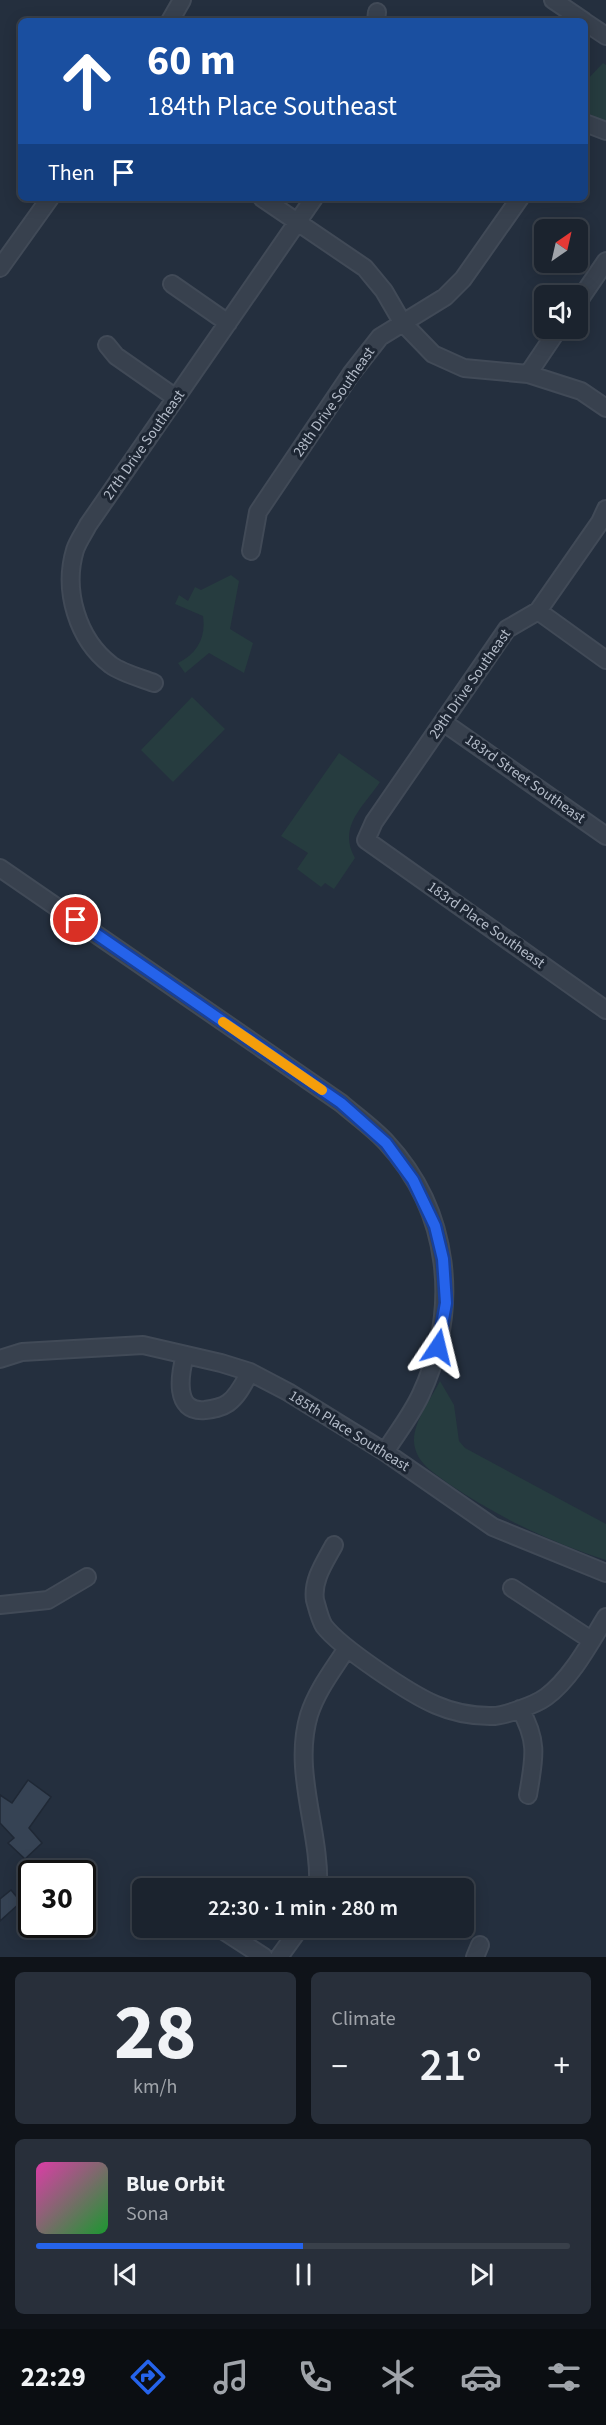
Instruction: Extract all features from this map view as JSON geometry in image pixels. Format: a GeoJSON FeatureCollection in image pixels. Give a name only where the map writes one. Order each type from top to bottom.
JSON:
{"type":"FeatureCollection","features":[{"type":"Feature","properties":{"kind":"street"},"geometry":{"type":"LineString","coordinates":[[172,18],[182,0]]}},
{"type":"Feature","properties":{"kind":"street"},"geometry":{"type":"LineString","coordinates":[[553,0],[580,18]]}},
{"type":"Feature","properties":{"kind":"street"},"geometry":{"type":"LineString","coordinates":[[588,24],[606,36]]}},
{"type":"Feature","properties":{"kind":"street"},"geometry":{"type":"LineString","coordinates":[[588,124],[606,131]]}},
{"type":"Feature","properties":{"kind":"street"},"geometry":{"type":"LineString","coordinates":[[0,268],[48,201]]}},
{"type":"Feature","properties":{"kind":"street"},"geometry":{"type":"LineString","coordinates":[[266,201],[365,268],[384,291],[402,322],[433,354],[464,368],[528,374],[581,391],[606,408]]}},
{"type":"Feature","properties":{"kind":"street","name":"27th Drive Southeast"},"geometry":{"type":"LineString","coordinates":[[154,683],[111,666],[85,637],[74,609],[71,580],[75,549],[88,525],[312,201]]}},
{"type":"Feature","properties":{"kind":"street","name":"28th Drive Southeast"},"geometry":{"type":"LineString","coordinates":[[251,551],[258,512],[351,374],[380,337],[445,297],[463,279],[518,201]]}},
{"type":"Feature","properties":{"kind":"street"},"geometry":{"type":"LineString","coordinates":[[588,287],[606,261]]}},
{"type":"Feature","properties":{"kind":"street"},"geometry":{"type":"LineString","coordinates":[[172,284],[228,323]]}},
{"type":"Feature","properties":{"kind":"street"},"geometry":{"type":"LineString","coordinates":[[528,374],[552,339]]}},
{"type":"Feature","properties":{"kind":"street"},"geometry":{"type":"LineString","coordinates":[[107,345],[116,356],[176,398]]}},
{"type":"Feature","properties":{"kind":"street","name":"29th Drive Southeast"},"geometry":{"type":"LineString","coordinates":[[366,840],[374,822],[507,629],[538,611],[600,522],[606,509]]}},
{"type":"Feature","properties":{"kind":"street"},"geometry":{"type":"LineString","coordinates":[[538,611],[606,660]]}},
{"type":"Feature","properties":{"kind":"street","name":"183rd Street Southeast"},"geometry":{"type":"LineString","coordinates":[[443,722],[606,836]]}},
{"type":"Feature","properties":{"kind":"street","name":"183rd Place Southeast"},"geometry":{"type":"LineString","coordinates":[[366,840],[606,1010]]}},
{"type":"Feature","properties":{"kind":"street"},"geometry":{"type":"LineString","coordinates":[[0,868],[341,1103],[386,1143],[413,1180],[435,1226],[443,1259],[446,1303],[438,1347],[421,1394],[385,1452]]}},
{"type":"Feature","properties":{"kind":"street","name":"185th Place Southeast"},"geometry":{"type":"LineString","coordinates":[[0,1359],[22,1352],[142,1345],[250,1372],[288,1392],[385,1452],[493,1527],[606,1573]]}},
{"type":"Feature","properties":{"kind":"street"},"geometry":{"type":"LineString","coordinates":[[185,1355],[180,1376],[181,1393],[187,1405],[200,1411],[215,1409],[228,1403],[237,1394],[250,1372]]}},
{"type":"Feature","properties":{"kind":"street"},"geometry":{"type":"LineString","coordinates":[[334,1545],[317,1578],[315,1599],[323,1625],[347,1648],[413,1693],[437,1706],[492,1717],[520,1709],[545,1698],[567,1676],[606,1617]]}},
{"type":"Feature","properties":{"kind":"street"},"geometry":{"type":"LineString","coordinates":[[0,1605],[48,1600],[87,1577]]}},
{"type":"Feature","properties":{"kind":"street"},"geometry":{"type":"LineString","coordinates":[[512,1588],[591,1640]]}},
{"type":"Feature","properties":{"kind":"street"},"geometry":{"type":"LineString","coordinates":[[317,1878],[305,1771],[305,1738],[309,1717],[319,1690],[347,1648]]}},
{"type":"Feature","properties":{"kind":"street"},"geometry":{"type":"LineString","coordinates":[[520,1709],[533,1737],[535,1753],[528,1795]]}},
{"type":"Feature","properties":{"kind":"street"},"geometry":{"type":"LineString","coordinates":[[235,1938],[264,1957]]}},
{"type":"Feature","properties":{"kind":"street"},"geometry":{"type":"LineString","coordinates":[[279,1957],[293,1938]]}},
{"type":"Feature","properties":{"kind":"green space"},"geometry":{"type":"Polygon","coordinates":[[[603,63],[606,65],[606,124],[588,114],[588,79],[603,63]]]}},
{"type":"Feature","properties":{"kind":"green space"},"geometry":{"type":"Polygon","coordinates":[[[231,575],[239,581],[230,629],[253,643],[244,673],[209,653],[185,673],[178,663],[191,654],[199,644],[204,624],[203,616],[175,604],[179,595],[188,601],[195,587],[201,590],[231,575]]]}},
{"type":"Feature","properties":{"kind":"green space"},"geometry":{"type":"Polygon","coordinates":[[[192,697],[225,729],[173,782],[141,750],[192,697]]]}},
{"type":"Feature","properties":{"kind":"green space"},"geometry":{"type":"Polygon","coordinates":[[[339,753],[380,782],[355,817],[349,836],[350,847],[355,858],[334,889],[325,883],[321,887],[297,869],[308,853],[281,836],[339,753]]]}},
{"type":"Feature","properties":{"kind":"green space"},"geometry":{"type":"Polygon","coordinates":[[[440,1381],[454,1405],[459,1441],[465,1448],[606,1524],[606,1560],[545,1537],[505,1518],[449,1484],[424,1464],[415,1448],[415,1431],[440,1381]]]}},
{"type":"Feature","properties":{"kind":"building"},"geometry":{"type":"Polygon","coordinates":[[[28,1780],[51,1797],[29,1828],[42,1843],[25,1859],[8,1843],[14,1838],[0,1823],[0,1795],[12,1803],[28,1780]]]}},
{"type":"Feature","properties":{"kind":"building"},"geometry":{"type":"Polygon","coordinates":[[[11,1890],[18,1898],[18,1905],[0,1921],[0,1899],[11,1890]]]}},
{"type":"Feature","properties":{"kind":"slow traffic"},"geometry":{"type":"LineString","coordinates":[[223,1022],[322,1090]]}},
{"type":"Feature","properties":{"kind":"route"},"geometry":{"type":"LineString","coordinates":[[76,920],[341,1103],[386,1143],[413,1180],[435,1226],[443,1259],[446,1303],[438,1347]]}}]}
